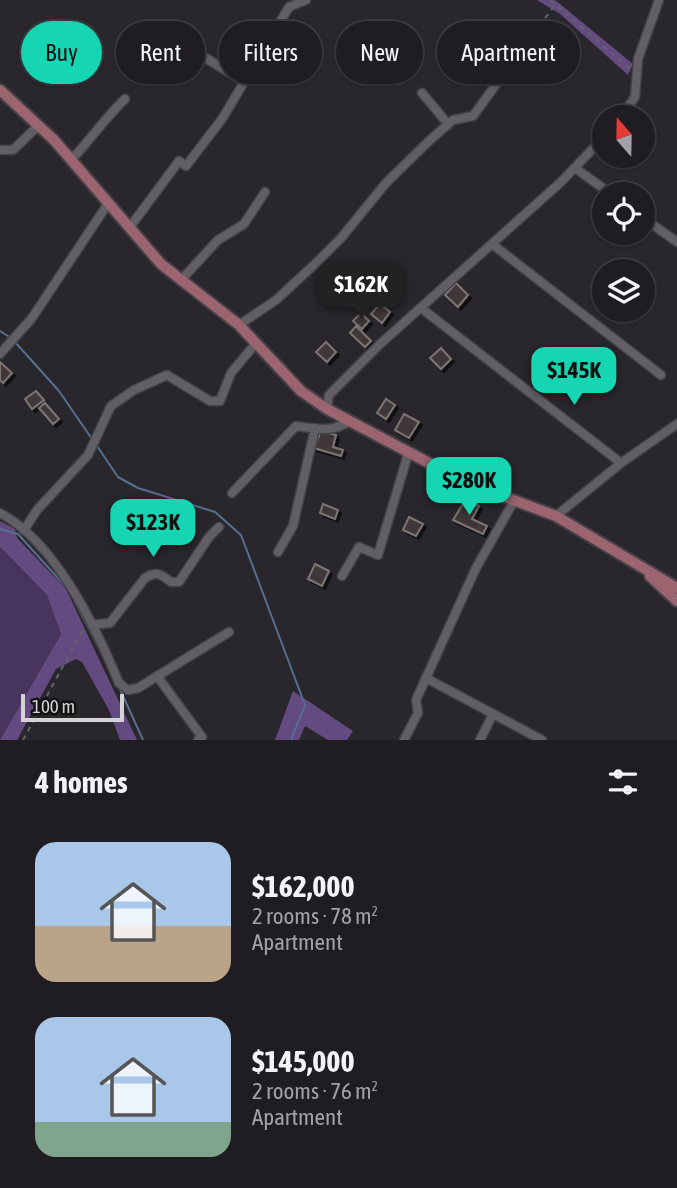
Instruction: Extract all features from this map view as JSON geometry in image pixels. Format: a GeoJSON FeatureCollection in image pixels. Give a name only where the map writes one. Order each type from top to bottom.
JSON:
{"type":"FeatureCollection","features":[{"type":"Feature","properties":{"kind":"main road"},"geometry":{"type":"LineString","coordinates":[[0,90],[72,159],[162,264],[239,325],[301,391],[327,409],[466,482],[556,516],[630,557],[677,588]]}},
{"type":"Feature","properties":{"kind":"main road"},"geometry":{"type":"LineString","coordinates":[[630,557],[677,601]]}},
{"type":"Feature","properties":{"kind":"street"},"geometry":{"type":"LineString","coordinates":[[280,21],[289,7],[306,0]]}},
{"type":"Feature","properties":{"kind":"street"},"geometry":{"type":"LineString","coordinates":[[629,105],[635,97],[638,59],[659,0]]}},
{"type":"Feature","properties":{"kind":"street"},"geometry":{"type":"LineString","coordinates":[[130,228],[179,161],[186,166],[208,138],[241,84]]}},
{"type":"Feature","properties":{"kind":"street"},"geometry":{"type":"LineString","coordinates":[[239,325],[276,300],[315,264],[341,239],[386,183],[448,124],[473,116],[496,84]]}},
{"type":"Feature","properties":{"kind":"street"},"geometry":{"type":"LineString","coordinates":[[422,93],[448,124]]}},
{"type":"Feature","properties":{"kind":"street"},"geometry":{"type":"LineString","coordinates":[[72,159],[95,134],[101,122],[125,99]]}},
{"type":"Feature","properties":{"kind":"street"},"geometry":{"type":"LineString","coordinates":[[0,150],[13,150],[39,125]]}},
{"type":"Feature","properties":{"kind":"street"},"geometry":{"type":"LineString","coordinates":[[327,409],[329,395],[592,150]]}},
{"type":"Feature","properties":{"kind":"street"},"geometry":{"type":"LineString","coordinates":[[575,168],[594,182]]}},
{"type":"Feature","properties":{"kind":"street"},"geometry":{"type":"LineString","coordinates":[[182,279],[218,240],[244,224],[265,192]]}},
{"type":"Feature","properties":{"kind":"street"},"geometry":{"type":"LineString","coordinates":[[0,354],[32,318],[109,202]]}},
{"type":"Feature","properties":{"kind":"street"},"geometry":{"type":"LineString","coordinates":[[655,226],[677,242]]}},
{"type":"Feature","properties":{"kind":"street"},"geometry":{"type":"LineString","coordinates":[[492,244],[661,375]]}},
{"type":"Feature","properties":{"kind":"street"},"geometry":{"type":"LineString","coordinates":[[421,308],[621,463]]}},
{"type":"Feature","properties":{"kind":"street"},"geometry":{"type":"LineString","coordinates":[[24,530],[37,509],[88,454],[111,406],[134,390],[167,375],[210,401],[220,401],[231,373],[257,342]]}},
{"type":"Feature","properties":{"kind":"street"},"geometry":{"type":"LineString","coordinates":[[232,493],[296,426],[337,429],[350,421]]}},
{"type":"Feature","properties":{"kind":"street"},"geometry":{"type":"LineString","coordinates":[[556,516],[621,463],[677,424]]}},
{"type":"Feature","properties":{"kind":"street"},"geometry":{"type":"LineString","coordinates":[[278,552],[293,526],[315,428]]}},
{"type":"Feature","properties":{"kind":"street"},"geometry":{"type":"LineString","coordinates":[[342,576],[359,547],[378,555],[409,451]]}},
{"type":"Feature","properties":{"kind":"street"},"geometry":{"type":"LineString","coordinates":[[404,740],[418,713],[416,700],[426,678],[477,568],[514,501]]}},
{"type":"Feature","properties":{"kind":"street"},"geometry":{"type":"LineString","coordinates":[[0,513],[17,521],[70,583],[119,683],[128,690],[138,688],[229,632]]}},
{"type":"Feature","properties":{"kind":"street"},"geometry":{"type":"LineString","coordinates":[[92,625],[110,623],[145,578],[153,573],[162,574],[171,582],[179,582],[209,537],[219,527]]}},
{"type":"Feature","properties":{"kind":"street"},"geometry":{"type":"LineString","coordinates":[[157,676],[202,737],[198,740]]}},
{"type":"Feature","properties":{"kind":"street"},"geometry":{"type":"LineString","coordinates":[[426,678],[542,740]]}},
{"type":"Feature","properties":{"kind":"street"},"geometry":{"type":"LineString","coordinates":[[480,740],[492,714]]}},
{"type":"Feature","properties":{"kind":"path"},"geometry":{"type":"LineString","coordinates":[[550,0],[638,74]]}},
{"type":"Feature","properties":{"kind":"path"},"geometry":{"type":"LineString","coordinates":[[544,21],[556,5]]}},
{"type":"Feature","properties":{"kind":"path"},"geometry":{"type":"LineString","coordinates":[[23,740],[81,633],[92,625]]}},
{"type":"Feature","properties":{"kind":"shaded area"},"geometry":{"type":"Polygon","coordinates":[[[537,0],[555,0],[633,64],[628,75],[580,32],[580,21],[568,21],[537,0]]]}},
{"type":"Feature","properties":{"kind":"shaded area"},"geometry":{"type":"Polygon","coordinates":[[[0,521],[15,529],[17,538],[66,589],[137,740],[120,740],[109,710],[82,662],[76,659],[56,669],[17,740],[0,740],[61,634],[47,595],[0,547],[0,521]]]}},
{"type":"Feature","properties":{"kind":"shaded area"},"geometry":{"type":"Polygon","coordinates":[[[0,547],[47,595],[61,634],[0,740],[0,547]]]}},
{"type":"Feature","properties":{"kind":"shaded area"},"geometry":{"type":"Polygon","coordinates":[[[293,691],[353,731],[347,740],[328,740],[305,726],[299,740],[275,740],[293,691]]]}},
{"type":"Feature","properties":{"kind":"building"},"geometry":{"type":"Polygon","coordinates":[[[456,283],[468,295],[458,307],[445,295],[456,283]]]}},
{"type":"Feature","properties":{"kind":"building"},"geometry":{"type":"Polygon","coordinates":[[[380,304],[390,312],[382,323],[371,314],[380,304]]]}},
{"type":"Feature","properties":{"kind":"building"},"geometry":{"type":"Polygon","coordinates":[[[361,313],[369,321],[362,329],[353,321],[361,313]]]}},
{"type":"Feature","properties":{"kind":"building"},"geometry":{"type":"Polygon","coordinates":[[[356,326],[371,341],[365,347],[350,333],[356,326]]]}},
{"type":"Feature","properties":{"kind":"building"},"geometry":{"type":"Polygon","coordinates":[[[326,342],[336,352],[327,362],[316,352],[326,342]]]}},
{"type":"Feature","properties":{"kind":"building"},"geometry":{"type":"Polygon","coordinates":[[[441,348],[451,359],[441,369],[430,358],[441,348]]]}},
{"type":"Feature","properties":{"kind":"building"},"geometry":{"type":"Polygon","coordinates":[[[0,362],[12,373],[3,383],[0,380],[0,362]]]}},
{"type":"Feature","properties":{"kind":"building"},"geometry":{"type":"Polygon","coordinates":[[[36,391],[44,400],[32,409],[25,399],[36,391]]]}},
{"type":"Feature","properties":{"kind":"building"},"geometry":{"type":"Polygon","coordinates":[[[386,399],[395,405],[386,419],[377,413],[386,399]]]}},
{"type":"Feature","properties":{"kind":"building"},"geometry":{"type":"Polygon","coordinates":[[[45,403],[59,419],[53,424],[39,408],[45,403]]]}},
{"type":"Feature","properties":{"kind":"building"},"geometry":{"type":"Polygon","coordinates":[[[404,414],[419,422],[409,438],[395,430],[404,414]]]}},
{"type":"Feature","properties":{"kind":"building"},"geometry":{"type":"Polygon","coordinates":[[[321,431],[336,435],[333,447],[343,450],[341,456],[314,448],[321,431]]]}},
{"type":"Feature","properties":{"kind":"building"},"geometry":{"type":"Polygon","coordinates":[[[466,499],[479,506],[472,519],[487,526],[483,534],[453,520],[466,499]]]}},
{"type":"Feature","properties":{"kind":"building"},"geometry":{"type":"Polygon","coordinates":[[[323,504],[338,510],[335,519],[320,513],[323,504]]]}},
{"type":"Feature","properties":{"kind":"building"},"geometry":{"type":"Polygon","coordinates":[[[409,517],[423,524],[416,536],[403,530],[409,517]]]}},
{"type":"Feature","properties":{"kind":"building"},"geometry":{"type":"Polygon","coordinates":[[[315,564],[329,571],[322,586],[308,579],[315,564]]]}},
{"type":"Feature","properties":{"kind":"waterway"},"geometry":{"type":"LineString","coordinates":[[0,331],[11,338]]}},
{"type":"Feature","properties":{"kind":"waterway"},"geometry":{"type":"LineString","coordinates":[[15,342],[59,391],[92,439]]}},
{"type":"Feature","properties":{"kind":"waterway"},"geometry":{"type":"LineString","coordinates":[[97,446],[118,477],[138,488],[215,512],[241,535],[305,705],[291,740]]}},
{"type":"Feature","properties":{"kind":"waterway"},"geometry":{"type":"LineString","coordinates":[[0,529],[18,534],[65,586]]}},
{"type":"Feature","properties":{"kind":"waterway"},"geometry":{"type":"LineString","coordinates":[[74,600],[102,654]]}},
{"type":"Feature","properties":{"kind":"waterway"},"geometry":{"type":"LineString","coordinates":[[119,687],[143,740]]}}]}
